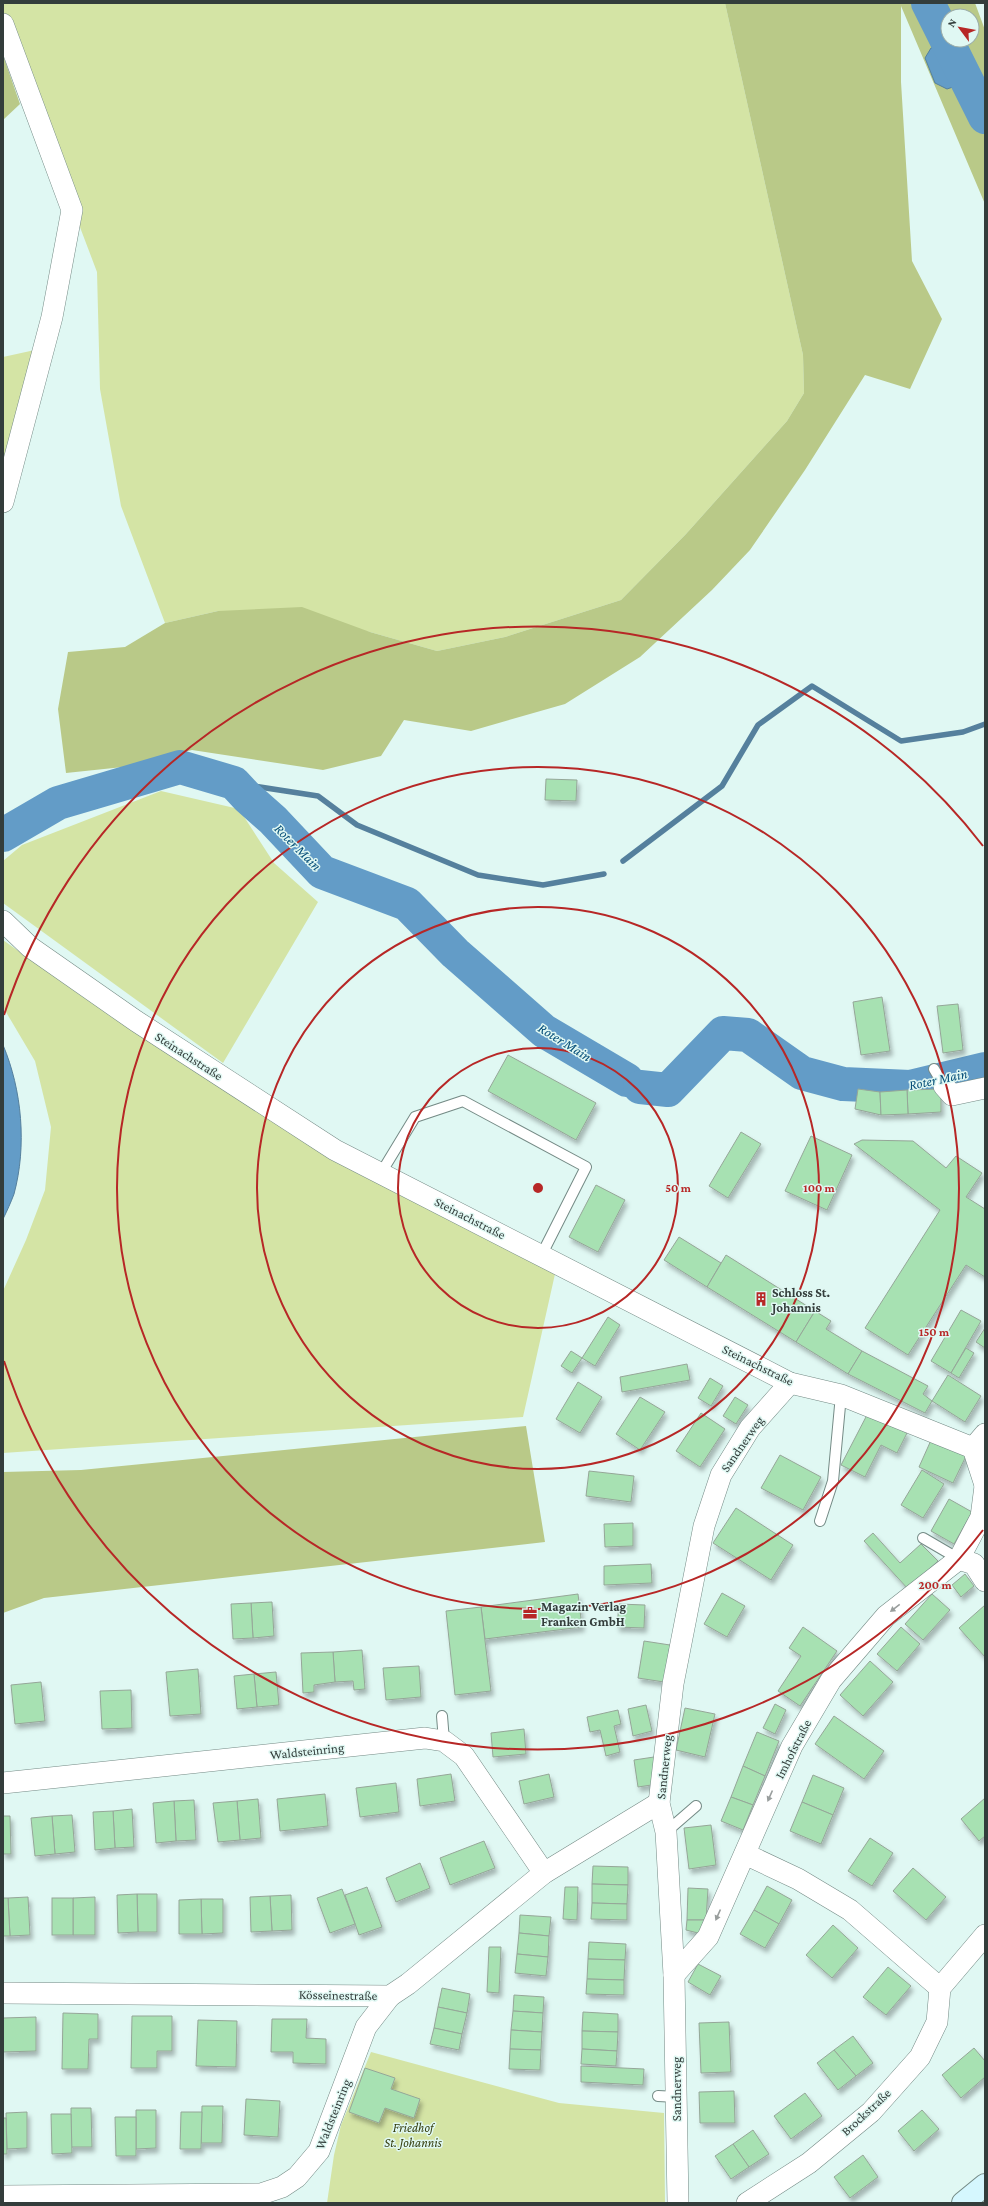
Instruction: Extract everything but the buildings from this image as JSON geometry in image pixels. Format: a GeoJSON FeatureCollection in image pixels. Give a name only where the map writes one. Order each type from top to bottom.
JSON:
{"type":"FeatureCollection","features":[{"type":"Feature","properties":{"kind":"street"},"geometry":{"type":"LineString","coordinates":[[3,24],[72,210],[52,317],[3,502]]}},
{"type":"Feature","properties":{"kind":"street","name":"Steinachstraße"},"geometry":{"type":"LineString","coordinates":[[3,921],[30,947],[136,1021],[335,1150],[542,1254],[790,1383],[841,1395],[979,1441]]}},
{"type":"Feature","properties":{"kind":"street"},"geometry":{"type":"LineString","coordinates":[[939,1077],[952,1094],[985,1088]]}},
{"type":"Feature","properties":{"kind":"street","name":"Sandnerweg"},"geometry":{"type":"LineString","coordinates":[[678,2203],[668,2096],[674,1975],[666,1832],[659,1803],[673,1684],[706,1518],[721,1474],[750,1428],[790,1383]]}},
{"type":"Feature","properties":{"kind":"street"},"geometry":{"type":"LineString","coordinates":[[979,1441],[985,1486],[981,1517],[959,1559],[974,1564],[985,1581]]}},
{"type":"Feature","properties":{"kind":"street","name":"Imhofstraße"},"geometry":{"type":"LineString","coordinates":[[674,1975],[708,1937],[792,1746],[831,1680],[886,1616],[959,1559]]}},
{"type":"Feature","properties":{"kind":"street","name":"Waldsteinring"},"geometry":{"type":"LineString","coordinates":[[3,1783],[425,1738],[444,1741],[464,1756],[544,1873]]}},
{"type":"Feature","properties":{"kind":"street","name":"Kösseinestraße"},"geometry":{"type":"LineString","coordinates":[[3,1993],[390,1996],[408,1984],[544,1873],[659,1803]]}},
{"type":"Feature","properties":{"kind":"street"},"geometry":{"type":"LineString","coordinates":[[745,1854],[798,1879],[850,1910],[940,1988],[985,1935]]}},
{"type":"Feature","properties":{"kind":"street","name":"Brockstraße"},"geometry":{"type":"LineString","coordinates":[[747,2203],[809,2163],[871,2112],[920,2057],[937,2022],[940,1988]]}},
{"type":"Feature","properties":{"kind":"street","name":"Waldsteinring"},"geometry":{"type":"LineString","coordinates":[[3,2196],[261,2194],[282,2187],[297,2177],[319,2151],[366,2027],[390,1996]]}},
{"type":"Feature","properties":{"kind":"street"},"geometry":{"type":"LineString","coordinates":[[963,2203],[985,2185]]}},
{"type":"Feature","properties":{"kind":"lane"},"geometry":{"type":"LineString","coordinates":[[381,1173],[415,1117],[463,1101],[586,1167],[542,1254]]}},
{"type":"Feature","properties":{"kind":"lane"},"geometry":{"type":"LineString","coordinates":[[820,1521],[833,1481],[841,1395]]}},
{"type":"Feature","properties":{"kind":"lane"},"geometry":{"type":"LineString","coordinates":[[923,1538],[959,1559]]}},
{"type":"Feature","properties":{"kind":"lane"},"geometry":{"type":"LineString","coordinates":[[442,1716],[444,1741]]}},
{"type":"Feature","properties":{"kind":"lane"},"geometry":{"type":"LineString","coordinates":[[666,1832],[696,1806]]}},
{"type":"Feature","properties":{"kind":"green space"},"geometry":{"type":"Polygon","coordinates":[[[3,3],[725,3],[803,355],[804,393],[787,421],[686,534],[621,600],[505,637],[437,651],[370,632],[218,611],[165,623],[121,506],[100,389],[97,272],[3,24],[3,3]]]}},
{"type":"Feature","properties":{"kind":"green space"},"geometry":{"type":"Polygon","coordinates":[[[725,3],[975,3],[977,8],[940,8],[940,48],[980,48],[980,16],[985,30],[985,204],[901,6],[901,82],[912,261],[942,319],[910,389],[865,375],[805,470],[750,550],[712,590],[640,657],[565,704],[471,731],[404,720],[381,756],[323,770],[192,750],[123,767],[66,773],[58,709],[68,652],[125,647],[165,623],[218,611],[302,607],[370,632],[437,651],[505,637],[621,600],[686,534],[787,421],[804,393],[803,355],[725,3]]]}},
{"type":"Feature","properties":{"kind":"green space"},"geometry":{"type":"Polygon","coordinates":[[[3,55],[20,104],[3,120],[3,55]]]}},
{"type":"Feature","properties":{"kind":"green space"},"geometry":{"type":"Polygon","coordinates":[[[44,348],[3,502],[3,357],[44,348]]]}},
{"type":"Feature","properties":{"kind":"green space"},"geometry":{"type":"Polygon","coordinates":[[[161,791],[239,809],[274,863],[318,902],[223,1063],[3,903],[3,861],[22,845],[161,791]]]}},
{"type":"Feature","properties":{"kind":"green space"},"geometry":{"type":"Polygon","coordinates":[[[3,940],[83,997],[336,1159],[555,1274],[523,1417],[3,1453],[3,1291],[26,1240],[45,1190],[51,1127],[35,1061],[3,1007],[3,940]]]}},
{"type":"Feature","properties":{"kind":"green space"},"geometry":{"type":"Polygon","coordinates":[[[526,1426],[545,1542],[44,1598],[3,1613],[3,1472],[81,1470],[526,1426]]]}},
{"type":"Feature","properties":{"kind":"green space","name":"Friedhof St. Johannis"},"geometry":{"type":"Polygon","coordinates":[[[371,2052],[559,2103],[664,2113],[665,2203],[327,2203],[334,2155],[341,2125],[371,2052]]]}},
{"type":"Feature","properties":{"kind":"water"},"geometry":{"type":"Polygon","coordinates":[[[940,44],[940,48],[951,48],[968,82],[947,89],[935,83],[925,58],[931,48],[940,44]]]}},
{"type":"Feature","properties":{"kind":"water"},"geometry":{"type":"Polygon","coordinates":[[[3,1045],[15,1081],[21,1138],[18,1176],[14,1194],[3,1219],[3,1045]]]}},
{"type":"Feature","properties":{"kind":"waterway","name":"Roter Main"},"geometry":{"type":"LineString","coordinates":[[928,3],[985,117]]}},
{"type":"Feature","properties":{"kind":"waterway"},"geometry":{"type":"LineString","coordinates":[[623,861],[722,786],[758,725],[812,686],[901,741],[963,732],[985,724]]}},
{"type":"Feature","properties":{"kind":"waterway","name":"Roter Main"},"geometry":{"type":"LineString","coordinates":[[3,835],[58,803],[180,767],[234,783],[247,797],[273,820],[322,872],[407,904],[455,953],[544,1031],[627,1080]]}},
{"type":"Feature","properties":{"kind":"waterway"},"geometry":{"type":"LineString","coordinates":[[234,783],[318,796],[357,825],[478,875],[543,885],[604,874]]}},
{"type":"Feature","properties":{"kind":"waterway","name":"Roter Main"},"geometry":{"type":"LineString","coordinates":[[640,1087],[668,1090],[723,1033],[748,1035],[802,1073],[843,1084],[910,1087],[985,1069]]}},
{"type":"Feature","properties":{"kind":"place","name":"Schloss St. Johannis"},"geometry":{"type":"Point","coordinates":[761,1299]}},
{"type":"Feature","properties":{"kind":"place","name":"Magazin Verlag Franken GmbH"},"geometry":{"type":"Point","coordinates":[530,1613]}}]}
